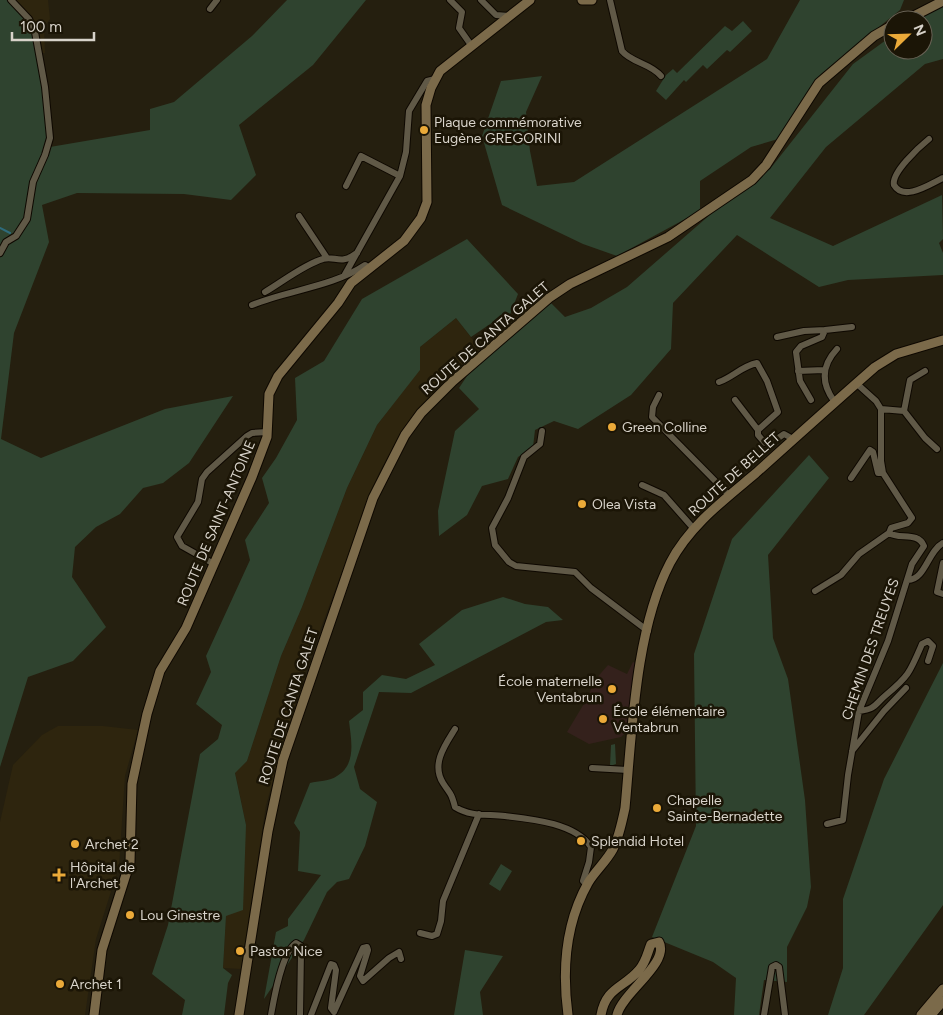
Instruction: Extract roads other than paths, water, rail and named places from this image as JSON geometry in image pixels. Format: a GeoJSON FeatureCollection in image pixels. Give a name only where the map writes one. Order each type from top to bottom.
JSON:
{"type":"FeatureCollection","features":[{"type":"Feature","properties":{"kind":"street"},"geometry":{"type":"LineString","coordinates":[[0,253],[6,242],[16,236],[27,219],[33,182],[50,138],[45,88],[33,26],[11,0]]}},
{"type":"Feature","properties":{"kind":"street"},"geometry":{"type":"LineString","coordinates":[[210,9],[217,0]]}},
{"type":"Feature","properties":{"kind":"street"},"geometry":{"type":"LineString","coordinates":[[450,0],[462,12],[459,28],[471,45]]}},
{"type":"Feature","properties":{"kind":"street"},"geometry":{"type":"LineString","coordinates":[[481,0],[496,15],[509,16]]}},
{"type":"Feature","properties":{"kind":"street","name":"ROUTE DE SAINT-ANTOINE"},"geometry":{"type":"LineString","coordinates":[[90,1015],[98,946],[115,910],[130,862],[132,784],[147,714],[160,671],[186,628],[252,477],[267,432],[267,405],[274,382],[338,303],[351,283],[410,234],[425,210],[427,202],[426,105],[435,80],[447,64],[530,0]]}},
{"type":"Feature","properties":{"kind":"street"},"geometry":{"type":"LineString","coordinates":[[582,0],[592,0]]}},
{"type":"Feature","properties":{"kind":"street"},"geometry":{"type":"LineString","coordinates":[[610,0],[622,51],[628,56],[651,66],[661,76]]}},
{"type":"Feature","properties":{"kind":"street"},"geometry":{"type":"LineString","coordinates":[[925,10],[943,1]]}},
{"type":"Feature","properties":{"kind":"street","name":"ROUTE DE CANTA GALET"},"geometry":{"type":"LineString","coordinates":[[239,1015],[268,831],[283,760],[373,498],[405,435],[421,413],[453,381],[549,298],[570,284],[668,237],[752,180],[766,165],[819,83],[874,36],[883,31]]}},
{"type":"Feature","properties":{"kind":"street"},"geometry":{"type":"LineString","coordinates":[[344,276],[360,251],[366,236],[400,176],[406,152],[412,105],[427,82],[435,80]]}},
{"type":"Feature","properties":{"kind":"street"},"geometry":{"type":"LineString","coordinates":[[929,139],[917,149],[894,177],[894,185],[899,190],[911,192],[943,178]]}},
{"type":"Feature","properties":{"kind":"street"},"geometry":{"type":"LineString","coordinates":[[346,186],[361,156],[400,176]]}},
{"type":"Feature","properties":{"kind":"street"},"geometry":{"type":"LineString","coordinates":[[299,216],[328,258],[337,261],[347,259],[360,251]]}},
{"type":"Feature","properties":{"kind":"street"},"geometry":{"type":"LineString","coordinates":[[265,292],[287,278],[328,258]]}},
{"type":"Feature","properties":{"kind":"street"},"geometry":{"type":"LineString","coordinates":[[252,305],[274,296],[344,276],[365,265],[369,268]]}},
{"type":"Feature","properties":{"kind":"street"},"geometry":{"type":"LineString","coordinates":[[777,337],[804,331],[852,327]]}},
{"type":"Feature","properties":{"kind":"street"},"geometry":{"type":"LineString","coordinates":[[811,400],[800,381],[796,352],[801,346],[822,338],[825,330]]}},
{"type":"Feature","properties":{"kind":"street","name":"ROUTE DE BELLET"},"geometry":{"type":"LineString","coordinates":[[568,1015],[564,979],[569,932],[575,912],[587,885],[614,846],[625,808],[639,672],[648,631],[666,571],[677,551],[694,529],[730,494],[856,383],[889,357],[943,340]]}},
{"type":"Feature","properties":{"kind":"street"},"geometry":{"type":"LineString","coordinates":[[834,401],[824,382],[824,370],[829,357],[837,349]]}},
{"type":"Feature","properties":{"kind":"street"},"geometry":{"type":"LineString","coordinates":[[719,382],[727,380],[746,365],[757,363],[767,381],[778,412],[758,430]]}},
{"type":"Feature","properties":{"kind":"street"},"geometry":{"type":"LineString","coordinates":[[798,371],[824,370]]}},
{"type":"Feature","properties":{"kind":"street"},"geometry":{"type":"LineString","coordinates":[[924,371],[907,384],[904,411],[925,438],[937,449]]}},
{"type":"Feature","properties":{"kind":"street"},"geometry":{"type":"LineString","coordinates":[[815,591],[841,575],[859,554],[889,532],[891,528],[908,523],[912,518],[883,473],[881,461],[881,409],[876,401],[856,383]]}},
{"type":"Feature","properties":{"kind":"street"},"geometry":{"type":"LineString","coordinates":[[659,395],[653,407],[652,417],[730,494]]}},
{"type":"Feature","properties":{"kind":"street"},"geometry":{"type":"LineString","coordinates":[[735,400],[758,430],[758,435],[765,443],[771,443],[784,434],[793,439]]}},
{"type":"Feature","properties":{"kind":"street"},"geometry":{"type":"LineString","coordinates":[[881,409],[904,411]]}},
{"type":"Feature","properties":{"kind":"street"},"geometry":{"type":"LineString","coordinates":[[542,431],[540,444],[524,457],[508,498],[492,528],[494,545],[509,562],[516,566],[576,572],[591,588],[648,631]]}},
{"type":"Feature","properties":{"kind":"street"},"geometry":{"type":"LineString","coordinates":[[214,564],[182,546],[177,537],[198,502],[202,478],[207,472],[247,436],[252,433],[267,432]]}},
{"type":"Feature","properties":{"kind":"street"},"geometry":{"type":"LineString","coordinates":[[851,478],[870,450],[873,452],[878,472],[883,473]]}},
{"type":"Feature","properties":{"kind":"street"},"geometry":{"type":"LineString","coordinates":[[642,485],[664,495],[694,529]]}},
{"type":"Feature","properties":{"kind":"street","name":"CHEMIN DES TREUYES"},"geometry":{"type":"LineString","coordinates":[[827,824],[844,820],[851,752],[859,711],[888,641],[912,564],[924,548],[924,543],[914,537],[895,536],[889,532]]}},
{"type":"Feature","properties":{"kind":"street"},"geometry":{"type":"LineString","coordinates":[[908,580],[916,579],[930,557],[943,543]]}},
{"type":"Feature","properties":{"kind":"street"},"geometry":{"type":"LineString","coordinates":[[943,563],[937,592],[943,594]]}},
{"type":"Feature","properties":{"kind":"street"},"geometry":{"type":"LineString","coordinates":[[859,711],[875,707],[885,696],[896,689],[909,674],[922,644],[928,641],[933,646],[928,661]]}},
{"type":"Feature","properties":{"kind":"street"},"geometry":{"type":"LineString","coordinates":[[851,752],[884,711],[906,688]]}},
{"type":"Feature","properties":{"kind":"street"},"geometry":{"type":"LineString","coordinates":[[455,729],[440,754],[439,772],[443,783],[451,792],[456,807],[464,812],[520,818],[560,826],[576,834],[591,847],[583,881],[587,885]]}},
{"type":"Feature","properties":{"kind":"street"},"geometry":{"type":"LineString","coordinates":[[592,768],[628,770]]}},
{"type":"Feature","properties":{"kind":"street"},"geometry":{"type":"LineString","coordinates":[[420,933],[432,936],[437,934],[442,921],[444,901],[479,814]]}},
{"type":"Feature","properties":{"kind":"street","name":"ROUTE DE SAINT-ANTOINE"},"geometry":{"type":"LineString","coordinates":[[94,1015],[105,932]]}},
{"type":"Feature","properties":{"kind":"street"},"geometry":{"type":"LineString","coordinates":[[601,1015],[605,1002],[612,991],[634,976],[647,959],[651,944],[659,942],[660,952],[652,969],[624,999],[617,1015]]}},
{"type":"Feature","properties":{"kind":"street"},"geometry":{"type":"LineString","coordinates":[[271,1015],[289,949],[296,943],[301,946],[300,1015]]}},
{"type":"Feature","properties":{"kind":"street"},"geometry":{"type":"LineString","coordinates":[[334,1013],[362,948],[367,947],[368,950],[360,976],[364,981],[393,955],[400,952],[402,959]]}},
{"type":"Feature","properties":{"kind":"street"},"geometry":{"type":"LineString","coordinates":[[311,1015],[331,964],[334,965],[336,970],[332,1008],[334,1013]]}},
{"type":"Feature","properties":{"kind":"street"},"geometry":{"type":"LineString","coordinates":[[764,1015],[772,967],[776,964],[779,967],[785,1015]]}},
{"type":"Feature","properties":{"kind":"street"},"geometry":{"type":"LineString","coordinates":[[921,1015],[943,989]]}},
{"type":"Feature","properties":{"kind":"street"},"geometry":{"type":"LineString","coordinates":[[931,1015],[943,1001]]}},
{"type":"Feature","properties":{"kind":"waterway"},"geometry":{"type":"LineString","coordinates":[[0,228],[10,233]]}},
{"type":"Feature","properties":{"kind":"place","name":"Plaque commémorative Eugène GREGORINI"},"geometry":{"type":"Point","coordinates":[424,130]}},
{"type":"Feature","properties":{"kind":"place","name":"Green Colline"},"geometry":{"type":"Point","coordinates":[612,427]}},
{"type":"Feature","properties":{"kind":"place","name":"Olea Vista"},"geometry":{"type":"Point","coordinates":[582,504]}},
{"type":"Feature","properties":{"kind":"place","name":"École maternelle Ventabrun"},"geometry":{"type":"Point","coordinates":[612,689]}},
{"type":"Feature","properties":{"kind":"place","name":"École élémentaire Ventabrun"},"geometry":{"type":"Point","coordinates":[603,719]}},
{"type":"Feature","properties":{"kind":"place","name":"Chapelle Sainte-Bernadette"},"geometry":{"type":"Point","coordinates":[657,808]}},
{"type":"Feature","properties":{"kind":"place","name":"Splendid Hotel"},"geometry":{"type":"Point","coordinates":[581,841]}},
{"type":"Feature","properties":{"kind":"place","name":"Archet 2"},"geometry":{"type":"Point","coordinates":[75,844]}},
{"type":"Feature","properties":{"kind":"place","name":"Hôpital de l'Archet"},"geometry":{"type":"Point","coordinates":[59,875]}},
{"type":"Feature","properties":{"kind":"place","name":"Lou Ginestre"},"geometry":{"type":"Point","coordinates":[130,915]}},
{"type":"Feature","properties":{"kind":"place","name":"Pastor Nice"},"geometry":{"type":"Point","coordinates":[240,951]}},
{"type":"Feature","properties":{"kind":"place","name":"Archet 1"},"geometry":{"type":"Point","coordinates":[60,984]}}]}
